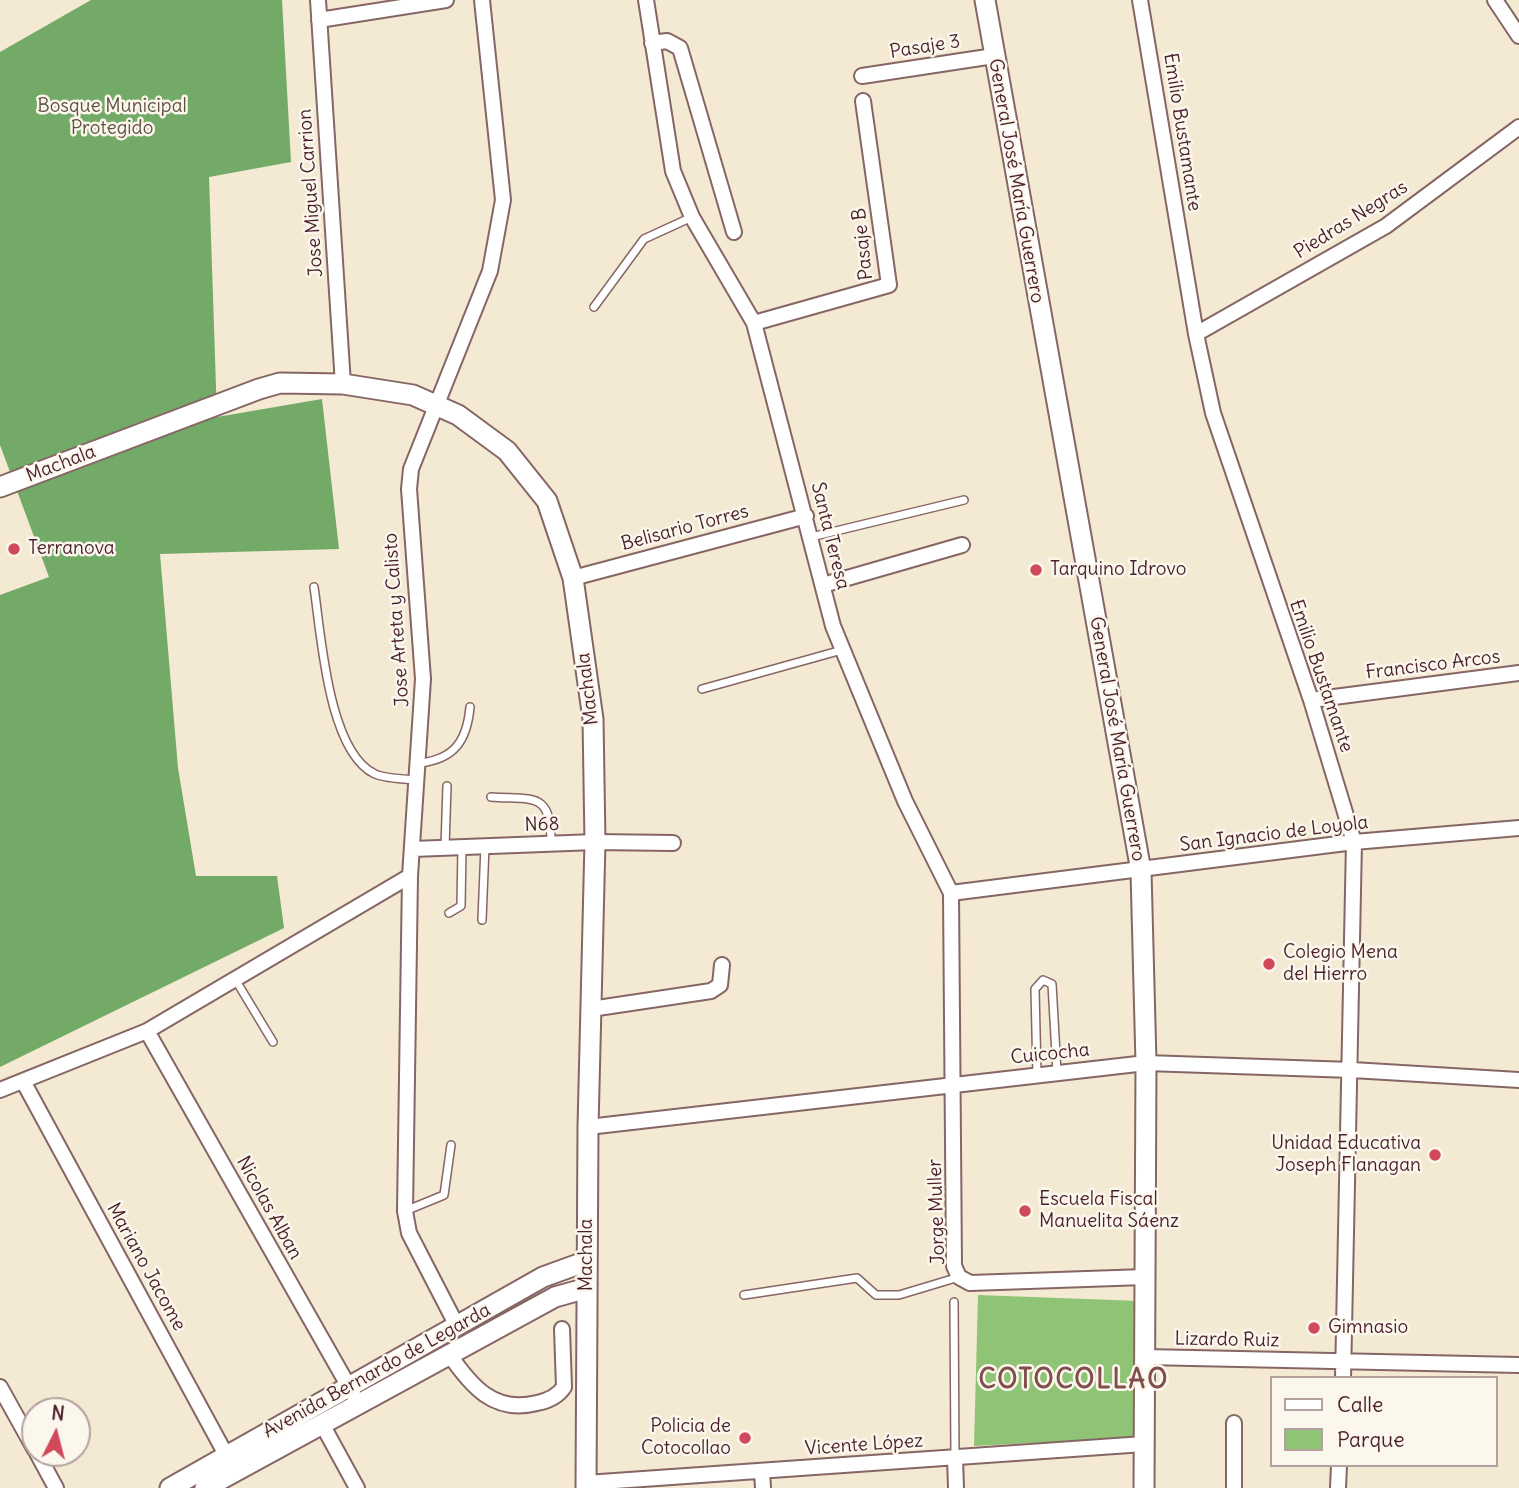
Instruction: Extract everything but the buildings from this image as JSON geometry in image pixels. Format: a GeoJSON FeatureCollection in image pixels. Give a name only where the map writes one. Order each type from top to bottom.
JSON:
{"type":"FeatureCollection","features":[{"type":"Feature","properties":{"kind":"street","name":"Jose Miguel Carrion"},"geometry":{"type":"LineString","coordinates":[[318,0],[343,384]]}},
{"type":"Feature","properties":{"kind":"street"},"geometry":{"type":"LineString","coordinates":[[319,20],[446,0]]}},
{"type":"Feature","properties":{"kind":"street","name":"Jose Arteta y Calisto"},"geometry":{"type":"LineString","coordinates":[[457,1326],[409,1233],[405,1211],[410,876],[419,780],[423,678],[409,489],[411,469],[490,271],[503,200],[482,0]]}},
{"type":"Feature","properties":{"kind":"street","name":"Santa Teresa"},"geometry":{"type":"LineString","coordinates":[[646,0],[673,171],[692,217],[754,323],[842,650],[905,801],[951,893],[955,1084]]}},
{"type":"Feature","properties":{"kind":"street","name":"General José María Guerrero"},"geometry":{"type":"LineString","coordinates":[[985,0],[1141,871],[1146,1063],[1143,1488]]}},
{"type":"Feature","properties":{"kind":"street","name":"Emilio Bustamante"},"geometry":{"type":"LineString","coordinates":[[1140,0],[1196,334],[1213,413],[1311,700],[1354,842],[1352,1070],[1343,1376]]}},
{"type":"Feature","properties":{"kind":"street"},"geometry":{"type":"LineString","coordinates":[[1495,0],[1519,36]]}},
{"type":"Feature","properties":{"kind":"street"},"geometry":{"type":"LineString","coordinates":[[652,43],[667,41],[680,48],[734,232]]}},
{"type":"Feature","properties":{"kind":"street","name":"Pasaje 3"},"geometry":{"type":"LineString","coordinates":[[862,76],[994,56]]}},
{"type":"Feature","properties":{"kind":"street","name":"Pasaje B"},"geometry":{"type":"LineString","coordinates":[[754,323],[889,285],[863,101]]}},
{"type":"Feature","properties":{"kind":"street","name":"Piedras Negras"},"geometry":{"type":"LineString","coordinates":[[1196,334],[1386,226],[1519,127]]}},
{"type":"Feature","properties":{"kind":"street","name":"Machala"},"geometry":{"type":"LineString","coordinates":[[0,487],[259,389],[299,382],[343,384],[413,396],[437,404],[477,427],[507,451],[547,501],[573,578],[593,719],[594,842],[588,1127],[586,1485]]}},
{"type":"Feature","properties":{"kind":"street","name":"Belisario Torres"},"geometry":{"type":"LineString","coordinates":[[573,578],[806,516]]}},
{"type":"Feature","properties":{"kind":"street"},"geometry":{"type":"LineString","coordinates":[[823,585],[962,545]]}},
{"type":"Feature","properties":{"kind":"street","name":"Francisco Arcos"},"geometry":{"type":"LineString","coordinates":[[1311,700],[1519,673]]}},
{"type":"Feature","properties":{"kind":"street","name":"San Ignacio de Loyola"},"geometry":{"type":"LineString","coordinates":[[951,893],[1354,842],[1519,828]]}},
{"type":"Feature","properties":{"kind":"street","name":"N68"},"geometry":{"type":"LineString","coordinates":[[412,849],[594,842],[673,843]]}},
{"type":"Feature","properties":{"kind":"street"},"geometry":{"type":"LineString","coordinates":[[0,1090],[147,1031],[410,876]]}},
{"type":"Feature","properties":{"kind":"street"},"geometry":{"type":"LineString","coordinates":[[591,1009],[711,991],[720,985],[722,965]]}},
{"type":"Feature","properties":{"kind":"street","name":"Nicolas Alban"},"geometry":{"type":"LineString","coordinates":[[147,1031],[359,1404]]}},
{"type":"Feature","properties":{"kind":"street","name":"Cuicocha"},"geometry":{"type":"LineString","coordinates":[[588,1127],[1146,1063],[1352,1070],[1519,1080]]}},
{"type":"Feature","properties":{"kind":"street","name":"Mariano Jacome"},"geometry":{"type":"LineString","coordinates":[[23,1081],[231,1463]]}},
{"type":"Feature","properties":{"kind":"street","name":"Jorge Muller"},"geometry":{"type":"LineString","coordinates":[[955,1084],[954,1266],[959,1277],[970,1283],[1145,1277]]}},
{"type":"Feature","properties":{"kind":"street","name":"Avenida Bernardo de Legarda"},"geometry":{"type":"LineString","coordinates":[[205,1488],[231,1463],[347,1385],[543,1277],[587,1261]]}},
{"type":"Feature","properties":{"kind":"street","name":"Avenida Bernardo de Legarda"},"geometry":{"type":"LineString","coordinates":[[170,1488],[322,1424],[555,1297],[587,1288]]}},
{"type":"Feature","properties":{"kind":"street"},"geometry":{"type":"LineString","coordinates":[[449,1354],[495,1403],[516,1407],[537,1403],[553,1397],[564,1387],[562,1329]]}},
{"type":"Feature","properties":{"kind":"street","name":"Lizardo Ruiz"},"geometry":{"type":"LineString","coordinates":[[1144,1357],[1519,1365]]}},
{"type":"Feature","properties":{"kind":"street"},"geometry":{"type":"LineString","coordinates":[[0,1387],[21,1424]]}},
{"type":"Feature","properties":{"kind":"street"},"geometry":{"type":"LineString","coordinates":[[1234,1423],[1234,1488]]}},
{"type":"Feature","properties":{"kind":"street"},"geometry":{"type":"LineString","coordinates":[[322,1424],[357,1488]]}},
{"type":"Feature","properties":{"kind":"street","name":"Vicente López"},"geometry":{"type":"LineString","coordinates":[[586,1485],[1144,1444]]}},
{"type":"Feature","properties":{"kind":"street"},"geometry":{"type":"LineString","coordinates":[[955,1458],[956,1488]]}},
{"type":"Feature","properties":{"kind":"street"},"geometry":{"type":"LineString","coordinates":[[45,1467],[57,1488]]}},
{"type":"Feature","properties":{"kind":"street"},"geometry":{"type":"LineString","coordinates":[[1338,1488],[1339,1467]]}},
{"type":"Feature","properties":{"kind":"street"},"geometry":{"type":"LineString","coordinates":[[762,1471],[763,1488]]}},
{"type":"Feature","properties":{"kind":"lane"},"geometry":{"type":"LineString","coordinates":[[594,306],[644,239],[692,217]]}},
{"type":"Feature","properties":{"kind":"lane"},"geometry":{"type":"LineString","coordinates":[[811,537],[964,500]]}},
{"type":"Feature","properties":{"kind":"lane"},"geometry":{"type":"LineString","coordinates":[[314,587],[336,723],[363,765],[376,774],[419,780]]}},
{"type":"Feature","properties":{"kind":"lane"},"geometry":{"type":"LineString","coordinates":[[702,689],[842,650]]}},
{"type":"Feature","properties":{"kind":"lane"},"geometry":{"type":"LineString","coordinates":[[420,763],[443,758],[466,734],[470,707]]}},
{"type":"Feature","properties":{"kind":"lane"},"geometry":{"type":"LineString","coordinates":[[445,848],[447,786]]}},
{"type":"Feature","properties":{"kind":"lane"},"geometry":{"type":"LineString","coordinates":[[491,797],[536,800],[544,804],[548,809],[551,844]]}},
{"type":"Feature","properties":{"kind":"lane"},"geometry":{"type":"LineString","coordinates":[[482,920],[485,846]]}},
{"type":"Feature","properties":{"kind":"lane"},"geometry":{"type":"LineString","coordinates":[[449,913],[461,906],[462,847]]}},
{"type":"Feature","properties":{"kind":"lane"},"geometry":{"type":"LineString","coordinates":[[235,979],[273,1042]]}},
{"type":"Feature","properties":{"kind":"lane"},"geometry":{"type":"LineString","coordinates":[[1037,1075],[1035,989],[1043,980],[1052,984],[1057,1072]]}},
{"type":"Feature","properties":{"kind":"lane"},"geometry":{"type":"LineString","coordinates":[[405,1211],[444,1195],[450,1144]]}},
{"type":"Feature","properties":{"kind":"lane"},"geometry":{"type":"LineString","coordinates":[[744,1295],[857,1278],[876,1295],[899,1295],[959,1277]]}},
{"type":"Feature","properties":{"kind":"lane"},"geometry":{"type":"LineString","coordinates":[[954,1302],[955,1458]]}},
{"type":"Feature","properties":{"kind":"green space","name":"Bosque Municipal Protegido"},"geometry":{"type":"Polygon","coordinates":[[[91,0],[282,0],[291,162],[209,177],[217,417],[322,399],[339,549],[160,554],[178,768],[196,876],[277,876],[284,928],[0,1067],[0,595],[49,577],[0,445],[0,52],[91,0]]]}},
{"type":"Feature","properties":{"kind":"green space"},"geometry":{"type":"Polygon","coordinates":[[[978,1295],[1140,1301],[1133,1438],[974,1446],[978,1295]]]}},
{"type":"Feature","properties":{"kind":"place","name":"Terranova"},"geometry":{"type":"Point","coordinates":[14,549]}},
{"type":"Feature","properties":{"kind":"place","name":"Tarquino Idrovo"},"geometry":{"type":"Point","coordinates":[1036,570]}},
{"type":"Feature","properties":{"kind":"place","name":"Colegio Mena del Hierro"},"geometry":{"type":"Point","coordinates":[1269,964]}},
{"type":"Feature","properties":{"kind":"place","name":"Unidad Educativa Joseph Flanagan"},"geometry":{"type":"Point","coordinates":[1435,1155]}},
{"type":"Feature","properties":{"kind":"place","name":"Escuela Fiscal Manuelita Sáenz"},"geometry":{"type":"Point","coordinates":[1025,1211]}},
{"type":"Feature","properties":{"kind":"place","name":"Gimnasio"},"geometry":{"type":"Point","coordinates":[1314,1328]}},
{"type":"Feature","properties":{"kind":"place","name":"Policia de Cotocollao"},"geometry":{"type":"Point","coordinates":[745,1438]}},
{"type":"Feature","properties":{"kind":"district","name":"COTOCOLLAO"},"geometry":{"type":"Point","coordinates":[1074,1381]}}]}
